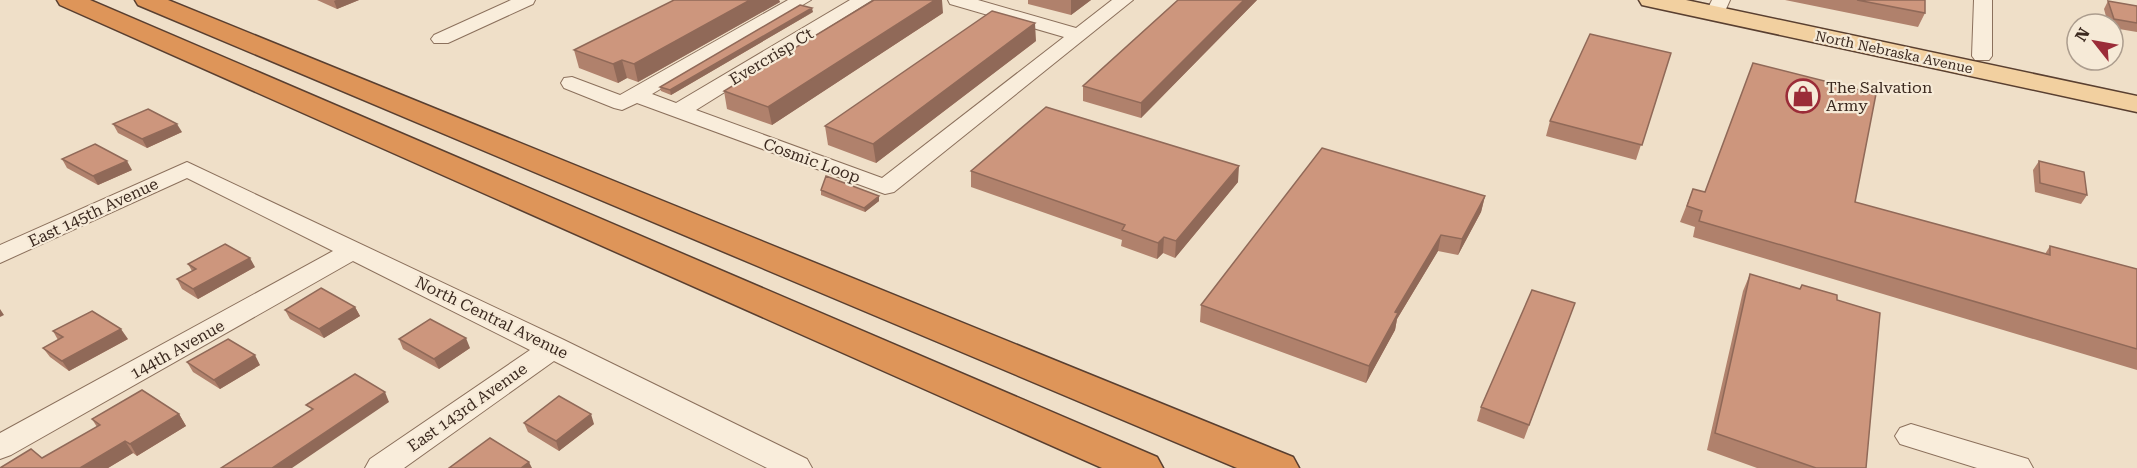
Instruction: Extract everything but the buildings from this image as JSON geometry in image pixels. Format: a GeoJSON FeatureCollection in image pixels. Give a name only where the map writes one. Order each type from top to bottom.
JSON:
{"type":"FeatureCollection","features":[{"type":"Feature","properties":{"kind":"highway"},"geometry":{"type":"LineString","coordinates":[[69,0],[1142,468]]}},
{"type":"Feature","properties":{"kind":"highway"},"geometry":{"type":"LineString","coordinates":[[147,0],[1278,468]]}},
{"type":"Feature","properties":{"kind":"main road","name":"North Nebraska Avenue"},"geometry":{"type":"LineString","coordinates":[[1651,0],[1718,4],[1750,14],[2137,104]]}},
{"type":"Feature","properties":{"kind":"main road","name":"North Nebraska Avenue"},"geometry":{"type":"LineString","coordinates":[[1750,14],[1982,56],[2137,88]]}},
{"type":"Feature","properties":{"kind":"street"},"geometry":{"type":"LineString","coordinates":[[441,39],[526,0]]}},
{"type":"Feature","properties":{"kind":"street"},"geometry":{"type":"LineString","coordinates":[[572,83],[622,103],[802,0]]}},
{"type":"Feature","properties":{"kind":"street","name":"Evercrisp Ct"},"geometry":{"type":"LineString","coordinates":[[678,111],[863,0]]}},
{"type":"Feature","properties":{"kind":"street"},"geometry":{"type":"LineString","coordinates":[[957,0],[1079,35]]}},
{"type":"Feature","properties":{"kind":"street","name":"Cosmic Loop"},"geometry":{"type":"LineString","coordinates":[[635,95],[885,187],[1124,0]]}},
{"type":"Feature","properties":{"kind":"street"},"geometry":{"type":"LineString","coordinates":[[1982,56],[1983,0]]}},
{"type":"Feature","properties":{"kind":"street","name":"North Central Avenue"},"geometry":{"type":"LineString","coordinates":[[187,169],[554,347],[796,468]]}},
{"type":"Feature","properties":{"kind":"street","name":"East 145th Avenue"},"geometry":{"type":"LineString","coordinates":[[0,255],[187,169]]}},
{"type":"Feature","properties":{"kind":"street","name":"144th Avenue"},"geometry":{"type":"LineString","coordinates":[[0,447],[354,250]]}},
{"type":"Feature","properties":{"kind":"street","name":"East 143rd Avenue"},"geometry":{"type":"LineString","coordinates":[[381,468],[554,347]]}},
{"type":"Feature","properties":{"kind":"street"},"geometry":{"type":"LineString","coordinates":[[1911,436],[2014,467]]}},
{"type":"Feature","properties":{"kind":"place","name":"The Salvation Army"},"geometry":{"type":"Point","coordinates":[1803,96]}}]}
